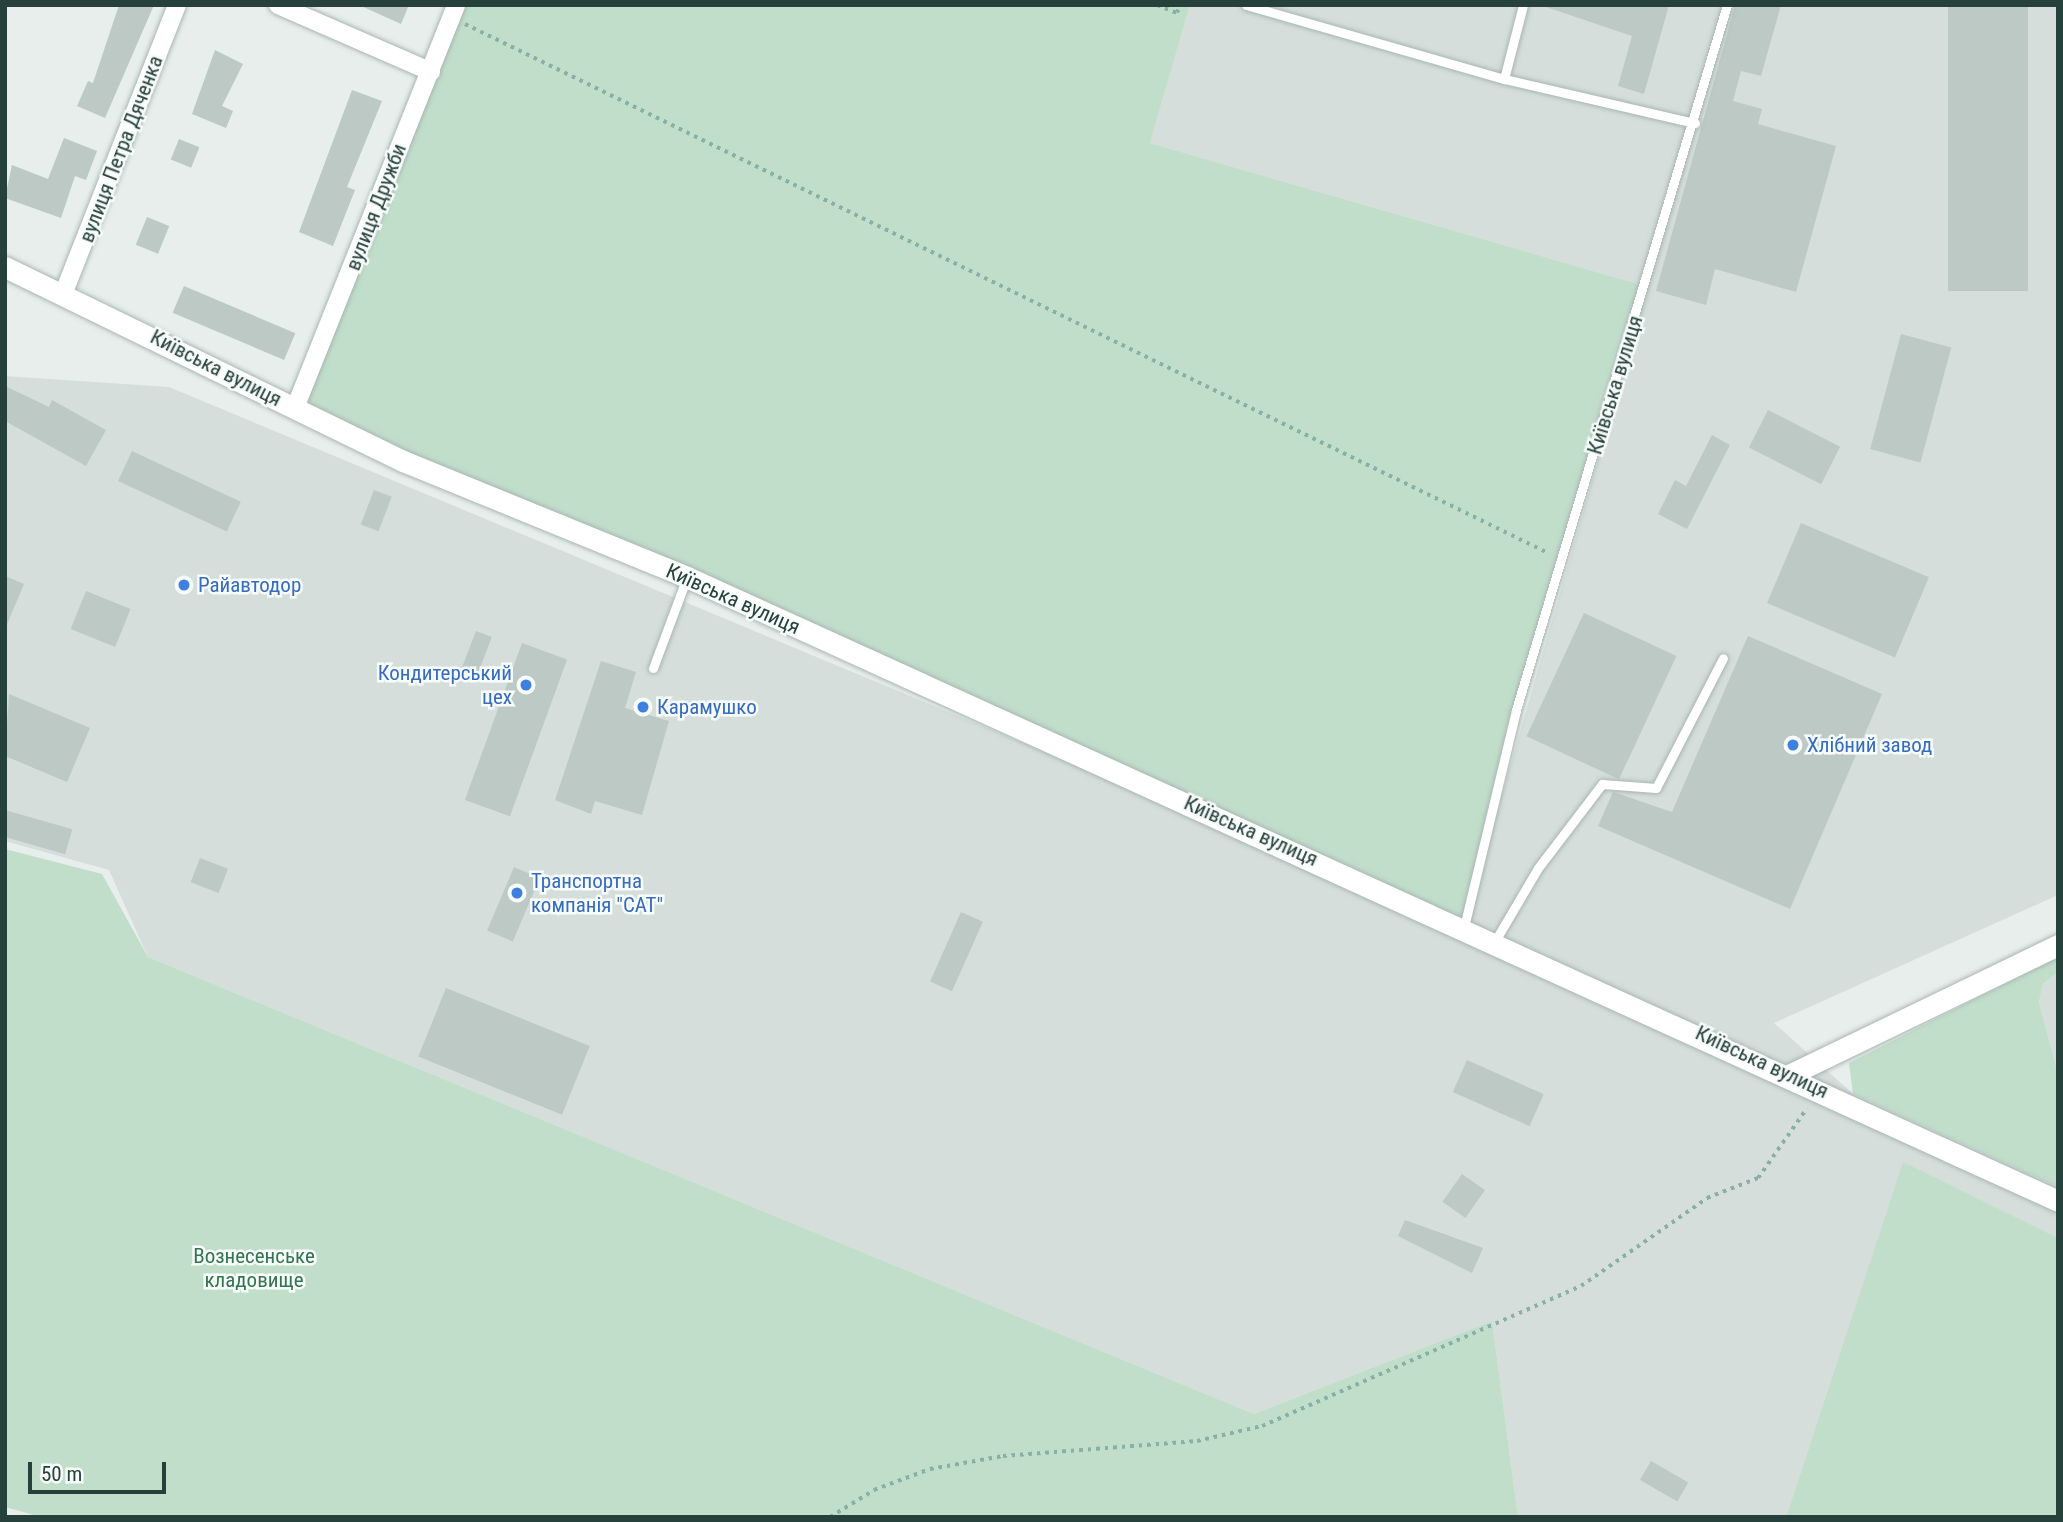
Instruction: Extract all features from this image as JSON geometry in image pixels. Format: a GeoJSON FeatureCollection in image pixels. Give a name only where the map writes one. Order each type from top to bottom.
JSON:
{"type":"FeatureCollection","features":[{"type":"Feature","properties":{"kind":"main road","name":"Київська вулиця"},"geometry":{"type":"LineString","coordinates":[[5,267],[64,292],[403,461],[687,578],[1464,927],[2058,1201]]}},
{"type":"Feature","properties":{"kind":"main road"},"geometry":{"type":"LineString","coordinates":[[1789,1075],[2058,945]]}},
{"type":"Feature","properties":{"kind":"street","name":"вулиця Петра Дяченка"},"geometry":{"type":"LineString","coordinates":[[64,292],[177,5]]}},
{"type":"Feature","properties":{"kind":"street"},"geometry":{"type":"LineString","coordinates":[[278,5],[430,72]]}},
{"type":"Feature","properties":{"kind":"street","name":"вулиця Дружби"},"geometry":{"type":"LineString","coordinates":[[295,408],[453,11]]}},
{"type":"Feature","properties":{"kind":"lane"},"geometry":{"type":"LineString","coordinates":[[1246,5],[1504,79],[1695,123]]}},
{"type":"Feature","properties":{"kind":"lane"},"geometry":{"type":"LineString","coordinates":[[1504,79],[1523,5]]}},
{"type":"Feature","properties":{"kind":"lane","name":"Київська вулиця"},"geometry":{"type":"LineString","coordinates":[[1464,927],[1516,710],[1695,123],[1727,5]]}},
{"type":"Feature","properties":{"kind":"lane"},"geometry":{"type":"LineString","coordinates":[[653,668],[687,578]]}},
{"type":"Feature","properties":{"kind":"lane"},"geometry":{"type":"LineString","coordinates":[[1495,942],[1538,868],[1602,784],[1656,788],[1723,658]]}},
{"type":"Feature","properties":{"kind":"path"},"geometry":{"type":"LineString","coordinates":[[1157,5],[1177,13],[1179,5]]}},
{"type":"Feature","properties":{"kind":"path"},"geometry":{"type":"LineString","coordinates":[[453,11],[1545,555],[1569,537]]}},
{"type":"Feature","properties":{"kind":"path"},"geometry":{"type":"LineString","coordinates":[[830,1517],[899,1478],[965,1462],[1243,1432],[1470,1337],[1581,1286],[1707,1198],[1758,1178],[1819,1089]]}},
{"type":"Feature","properties":{"kind":"shaded area"},"geometry":{"type":"Polygon","coordinates":[[[1190,5],[1725,5],[1645,286],[1150,143],[1190,5]]]}},
{"type":"Feature","properties":{"kind":"shaded area"},"geometry":{"type":"Polygon","coordinates":[[[1729,5],[2058,5],[2058,895],[1774,1023],[1853,1094],[2058,1187],[2058,1238],[1903,1163],[1786,1517],[1518,1517],[1492,1321],[1254,1414],[148,957],[109,870],[5,841],[5,376],[169,387],[1464,927],[1729,5]]]}},
{"type":"Feature","properties":{"kind":"shaded area"},"geometry":{"type":"Polygon","coordinates":[[[2058,972],[2058,1074],[2039,1002],[2043,984],[2058,972]]]}},
{"type":"Feature","properties":{"kind":"green space"},"geometry":{"type":"Polygon","coordinates":[[[466,5],[1190,5],[1150,143],[1645,286],[1516,710],[1464,927],[295,408],[466,5]]]}},
{"type":"Feature","properties":{"kind":"green space","name":"Вознесенське кладовище"},"geometry":{"type":"Polygon","coordinates":[[[5,849],[102,874],[148,957],[1254,1414],[1492,1321],[1518,1517],[41,1517],[5,1507],[5,849]]]}},
{"type":"Feature","properties":{"kind":"green space"},"geometry":{"type":"Polygon","coordinates":[[[2058,957],[2058,972],[2043,984],[2039,1002],[2058,1074],[2058,1187],[1853,1094],[1849,1063],[2058,957]]]}},
{"type":"Feature","properties":{"kind":"green space"},"geometry":{"type":"Polygon","coordinates":[[[1903,1162],[2058,1238],[2058,1517],[1786,1517],[1903,1162]]]}},
{"type":"Feature","properties":{"kind":"building"},"geometry":{"type":"Polygon","coordinates":[[[119,5],[154,5],[105,118],[77,106],[88,81],[93,83],[119,5]]]}},
{"type":"Feature","properties":{"kind":"building"},"geometry":{"type":"Polygon","coordinates":[[[359,5],[409,5],[401,24],[359,5]]]}},
{"type":"Feature","properties":{"kind":"building"},"geometry":{"type":"Polygon","coordinates":[[[1540,5],[1669,5],[1644,94],[1618,86],[1632,36],[1540,5]]]}},
{"type":"Feature","properties":{"kind":"building"},"geometry":{"type":"Polygon","coordinates":[[[1735,5],[1781,5],[1761,76],[1741,71],[1733,101],[1762,109],[1758,124],[1836,146],[1796,292],[1715,269],[1706,305],[1656,291],[1735,5]]]}},
{"type":"Feature","properties":{"kind":"building"},"geometry":{"type":"Polygon","coordinates":[[[1948,5],[2028,5],[2028,291],[1948,291],[1948,5]]]}},
{"type":"Feature","properties":{"kind":"building"},"geometry":{"type":"Polygon","coordinates":[[[215,50],[243,64],[222,106],[233,111],[226,128],[192,114],[215,50]]]}},
{"type":"Feature","properties":{"kind":"building"},"geometry":{"type":"Polygon","coordinates":[[[352,90],[382,101],[347,187],[355,190],[333,246],[299,232],[352,90]]]}},
{"type":"Feature","properties":{"kind":"building"},"geometry":{"type":"Polygon","coordinates":[[[64,138],[97,151],[86,180],[75,176],[61,218],[5,198],[12,165],[48,179],[64,138]]]}},
{"type":"Feature","properties":{"kind":"building"},"geometry":{"type":"Polygon","coordinates":[[[179,139],[199,147],[191,168],[171,159],[179,139]]]}},
{"type":"Feature","properties":{"kind":"building"},"geometry":{"type":"Polygon","coordinates":[[[147,217],[169,226],[158,254],[136,245],[147,217]]]}},
{"type":"Feature","properties":{"kind":"building"},"geometry":{"type":"Polygon","coordinates":[[[184,286],[295,333],[284,360],[173,313],[184,286]]]}},
{"type":"Feature","properties":{"kind":"building"},"geometry":{"type":"Polygon","coordinates":[[[1901,334],[1951,347],[1920,462],[1870,449],[1901,334]]]}},
{"type":"Feature","properties":{"kind":"building"},"geometry":{"type":"Polygon","coordinates":[[[5,386],[49,407],[52,400],[106,430],[86,466],[5,421],[5,386]]]}},
{"type":"Feature","properties":{"kind":"building"},"geometry":{"type":"Polygon","coordinates":[[[1768,410],[1840,447],[1821,484],[1749,447],[1768,410]]]}},
{"type":"Feature","properties":{"kind":"building"},"geometry":{"type":"Polygon","coordinates":[[[1712,435],[1730,445],[1687,529],[1658,514],[1675,480],[1686,486],[1712,435]]]}},
{"type":"Feature","properties":{"kind":"building"},"geometry":{"type":"Polygon","coordinates":[[[132,451],[241,502],[227,532],[118,481],[132,451]]]}},
{"type":"Feature","properties":{"kind":"building"},"geometry":{"type":"Polygon","coordinates":[[[374,490],[392,497],[378,531],[361,525],[374,490]]]}},
{"type":"Feature","properties":{"kind":"building"},"geometry":{"type":"Polygon","coordinates":[[[1801,523],[1929,577],[1895,657],[1767,603],[1801,523]]]}},
{"type":"Feature","properties":{"kind":"building"},"geometry":{"type":"Polygon","coordinates":[[[5,576],[24,584],[5,629],[5,576]]]}},
{"type":"Feature","properties":{"kind":"building"},"geometry":{"type":"Polygon","coordinates":[[[86,591],[131,609],[115,647],[71,629],[86,591]]]}},
{"type":"Feature","properties":{"kind":"building"},"geometry":{"type":"Polygon","coordinates":[[[1584,613],[1676,656],[1619,779],[1527,736],[1584,613]]]}},
{"type":"Feature","properties":{"kind":"building"},"geometry":{"type":"Polygon","coordinates":[[[476,631],[492,637],[478,674],[462,668],[476,631]]]}},
{"type":"Feature","properties":{"kind":"building"},"geometry":{"type":"Polygon","coordinates":[[[1748,636],[1882,694],[1790,909],[1598,826],[1613,792],[1672,812],[1748,636]]]}},
{"type":"Feature","properties":{"kind":"building"},"geometry":{"type":"Polygon","coordinates":[[[522,643],[567,659],[510,816],[465,800],[522,643]]]}},
{"type":"Feature","properties":{"kind":"building"},"geometry":{"type":"Polygon","coordinates":[[[601,661],[636,672],[625,708],[669,721],[642,815],[595,801],[591,814],[555,800],[601,661]]]}},
{"type":"Feature","properties":{"kind":"building"},"geometry":{"type":"Polygon","coordinates":[[[9,694],[90,728],[67,782],[5,756],[9,694]]]}},
{"type":"Feature","properties":{"kind":"building"},"geometry":{"type":"Polygon","coordinates":[[[5,810],[72,829],[65,854],[5,837],[5,810]]]}},
{"type":"Feature","properties":{"kind":"building"},"geometry":{"type":"Polygon","coordinates":[[[200,858],[228,869],[219,893],[191,882],[200,858]]]}},
{"type":"Feature","properties":{"kind":"building"},"geometry":{"type":"Polygon","coordinates":[[[514,867],[540,878],[513,941],[487,931],[514,867]]]}},
{"type":"Feature","properties":{"kind":"building"},"geometry":{"type":"Polygon","coordinates":[[[961,912],[983,922],[952,991],[930,981],[961,912]]]}},
{"type":"Feature","properties":{"kind":"building"},"geometry":{"type":"Polygon","coordinates":[[[446,988],[590,1046],[562,1115],[418,1057],[446,988]]]}},
{"type":"Feature","properties":{"kind":"building"},"geometry":{"type":"Polygon","coordinates":[[[1467,1060],[1544,1094],[1530,1126],[1453,1092],[1467,1060]]]}},
{"type":"Feature","properties":{"kind":"building"},"geometry":{"type":"Polygon","coordinates":[[[1462,1174],[1485,1190],[1465,1218],[1442,1202],[1462,1174]]]}},
{"type":"Feature","properties":{"kind":"building"},"geometry":{"type":"Polygon","coordinates":[[[1405,1220],[1483,1248],[1472,1273],[1398,1236],[1405,1220]]]}},
{"type":"Feature","properties":{"kind":"building"},"geometry":{"type":"Polygon","coordinates":[[[1651,1461],[1688,1482],[1677,1502],[1640,1480],[1651,1461]]]}},
{"type":"Feature","properties":{"kind":"place","name":"Райавтодор"},"geometry":{"type":"Point","coordinates":[184,585]}},
{"type":"Feature","properties":{"kind":"place","name":"Кондитерський цех"},"geometry":{"type":"Point","coordinates":[526,685]}},
{"type":"Feature","properties":{"kind":"place","name":"Карамушко"},"geometry":{"type":"Point","coordinates":[643,707]}},
{"type":"Feature","properties":{"kind":"place","name":"Хлібний завод"},"geometry":{"type":"Point","coordinates":[1793,745]}},
{"type":"Feature","properties":{"kind":"place","name":"Транспортна компанія \"САТ\""},"geometry":{"type":"Point","coordinates":[517,893]}}]}
